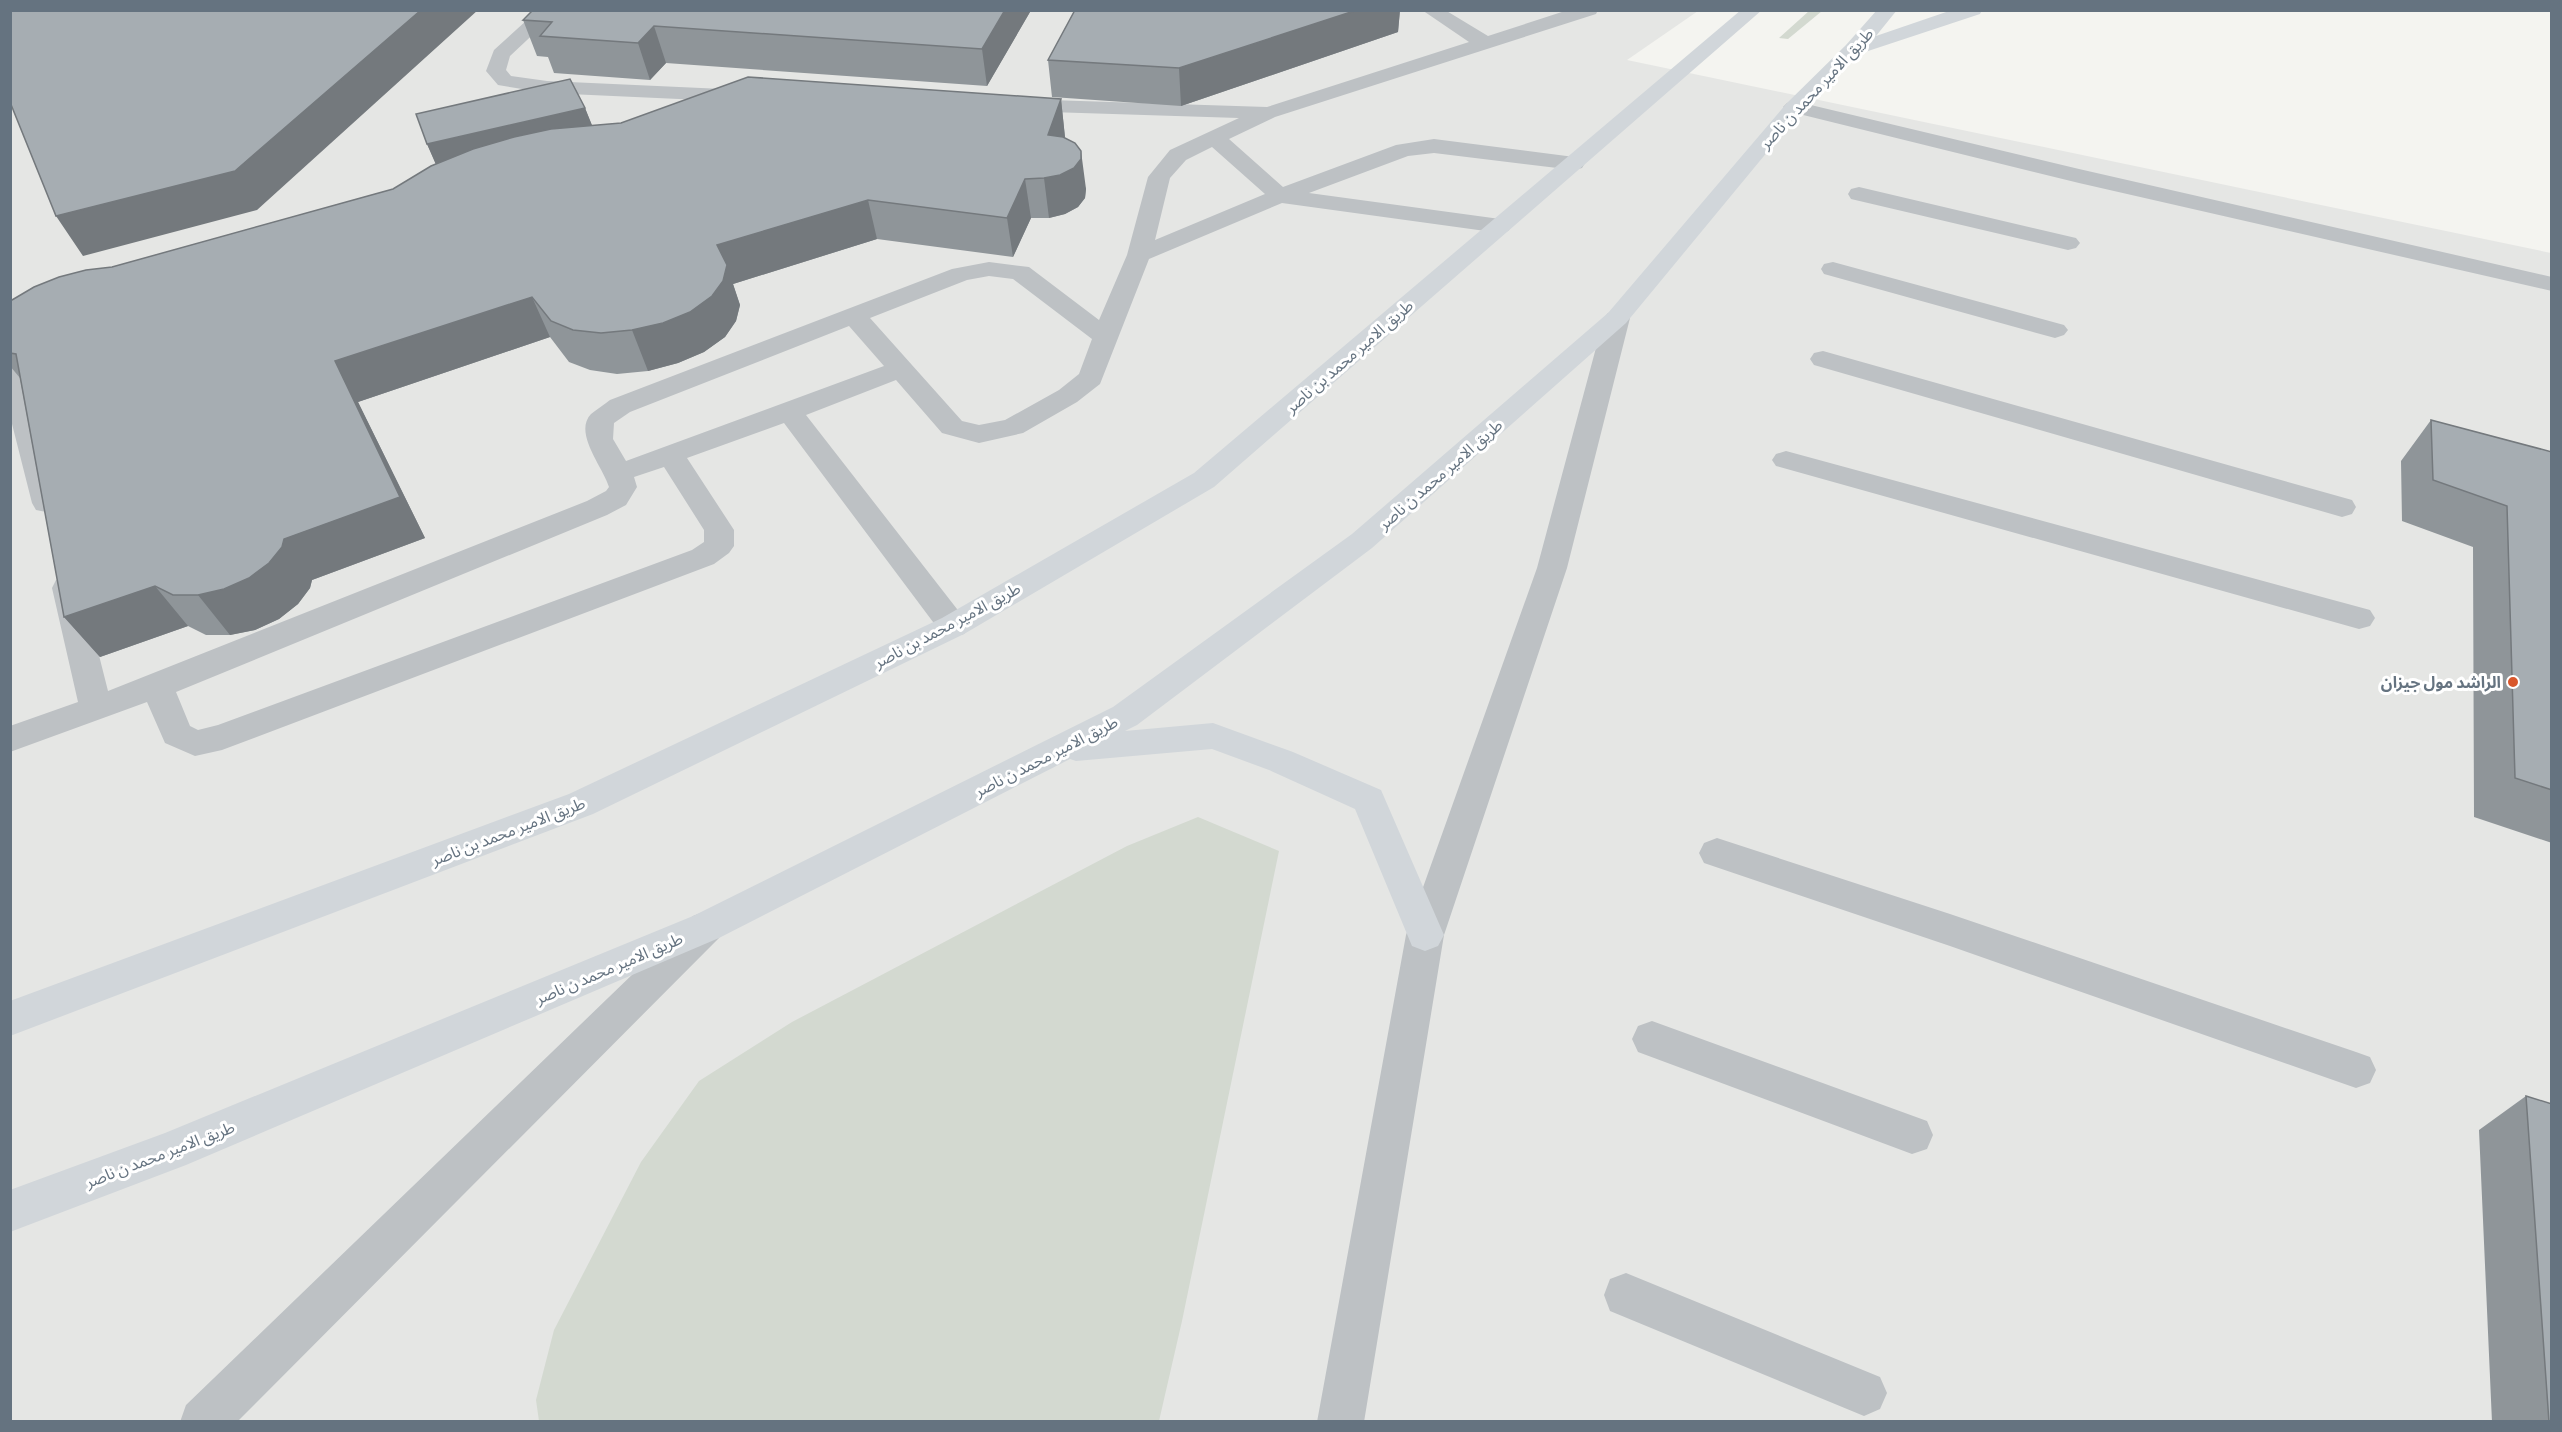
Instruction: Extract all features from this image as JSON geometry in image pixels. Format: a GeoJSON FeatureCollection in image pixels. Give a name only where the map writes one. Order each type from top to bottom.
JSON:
{"type":"FeatureCollection","features":[{"type":"Feature","properties":{"kind":"main road","name":"طريق الامير محمد بن ناصر"},"geometry":{"type":"LineString","coordinates":[[10,1018],[581,804],[953,626],[1203,480],[1753,10]]}},
{"type":"Feature","properties":{"kind":"main road","name":"طريق الامير محمد ن ناصر"},"geometry":{"type":"LineString","coordinates":[[10,1211],[171,1151],[706,927],[1125,716],[1362,541],[1617,318],[1794,107],[1854,49],[1888,10]]}},
{"type":"Feature","properties":{"kind":"main road"},"geometry":{"type":"LineString","coordinates":[[1854,49],[1972,10]]}},
{"type":"Feature","properties":{"kind":"main road"},"geometry":{"type":"LineString","coordinates":[[1056,750],[1213,736],[1281,760],[1369,800],[1425,935]]}},
{"type":"Feature","properties":{"kind":"street"},"geometry":{"type":"LineString","coordinates":[[550,10],[501,54],[496,71],[505,81],[547,87],[769,99],[711,118]]}},
{"type":"Feature","properties":{"kind":"street"},"geometry":{"type":"LineString","coordinates":[[1431,10],[1485,43]]}},
{"type":"Feature","properties":{"kind":"street"},"geometry":{"type":"LineString","coordinates":[[854,316],[952,427],[979,434],[1013,427],[1068,396],[1091,378],[1105,337],[1139,255],[1159,177],[1178,155],[1268,113],[1589,10]]}},
{"type":"Feature","properties":{"kind":"street"},"geometry":{"type":"LineString","coordinates":[[994,105],[1268,113]]}},
{"type":"Feature","properties":{"kind":"street"},"geometry":{"type":"LineString","coordinates":[[1794,107],[2091,179],[2552,284]]}},
{"type":"Feature","properties":{"kind":"street"},"geometry":{"type":"LineString","coordinates":[[1213,137],[1280,196],[1500,226]]}},
{"type":"Feature","properties":{"kind":"street"},"geometry":{"type":"LineString","coordinates":[[1139,255],[1280,196],[1404,150],[1434,146],[1574,163]]}},
{"type":"Feature","properties":{"kind":"street"},"geometry":{"type":"LineString","coordinates":[[1859,194],[2068,243]]}},
{"type":"Feature","properties":{"kind":"street"},"geometry":{"type":"LineString","coordinates":[[10,739],[157,686],[597,508],[616,498],[623,487],[619,472],[598,439],[601,420],[620,406],[961,274],[989,269],[1020,272],[1105,337]]}},
{"type":"Feature","properties":{"kind":"street"},"geometry":{"type":"LineString","coordinates":[[1833,269],[2055,330]]}},
{"type":"Feature","properties":{"kind":"street"},"geometry":{"type":"LineString","coordinates":[[1340,1422],[1425,935],[1552,568],[1617,318]]}},
{"type":"Feature","properties":{"kind":"street"},"geometry":{"type":"LineString","coordinates":[[1823,359],[2342,507]]}},
{"type":"Feature","properties":{"kind":"street"},"geometry":{"type":"LineString","coordinates":[[10,360],[96,708]]}},
{"type":"Feature","properties":{"kind":"street"},"geometry":{"type":"LineString","coordinates":[[619,472],[789,412],[900,369]]}},
{"type":"Feature","properties":{"kind":"street"},"geometry":{"type":"LineString","coordinates":[[789,412],[953,626]]}},
{"type":"Feature","properties":{"kind":"street"},"geometry":{"type":"LineString","coordinates":[[157,686],[177,735],[195,743],[222,737],[703,557],[719,546],[719,530],[670,454]]}},
{"type":"Feature","properties":{"kind":"street"},"geometry":{"type":"LineString","coordinates":[[1786,460],[2360,618]]}},
{"type":"Feature","properties":{"kind":"street"},"geometry":{"type":"LineString","coordinates":[[1717,853],[1950,930],[2356,1070]]}},
{"type":"Feature","properties":{"kind":"street"},"geometry":{"type":"LineString","coordinates":[[203,1422],[706,927]]}},
{"type":"Feature","properties":{"kind":"street"},"geometry":{"type":"LineString","coordinates":[[1652,1039],[1912,1136]]}},
{"type":"Feature","properties":{"kind":"street"},"geometry":{"type":"LineString","coordinates":[[1626,1295],[1864,1393]]}},
{"type":"Feature","properties":{"kind":"shaded area"},"geometry":{"type":"Polygon","coordinates":[[[10,11],[1698,11],[1627,60],[2551,253],[2551,1421],[11,1421],[10,11]]]}},
{"type":"Feature","properties":{"kind":"shaded area"},"geometry":{"type":"Polygon","coordinates":[[[1809,11],[1822,11],[1788,39],[1779,38],[1809,11]]]}},
{"type":"Feature","properties":{"kind":"shaded area"},"geometry":{"type":"Polygon","coordinates":[[[1198,817],[1279,851],[1182,1321],[1159,1421],[539,1421],[536,1400],[554,1330],[641,1162],[699,1081],[792,1022],[1127,846],[1198,817]]]}},
{"type":"Feature","properties":{"kind":"building"},"geometry":{"type":"Polygon","coordinates":[[[10,10],[421,10],[235,171],[56,216],[10,102],[10,10]]]}},
{"type":"Feature","properties":{"kind":"building"},"geometry":{"type":"Polygon","coordinates":[[[533,10],[1005,10],[982,49],[654,26],[638,43],[540,36],[552,22],[523,20],[533,10]]]}},
{"type":"Feature","properties":{"kind":"building"},"geometry":{"type":"Polygon","coordinates":[[[1075,10],[1357,10],[1179,68],[1048,60],[1075,10]]]}},
{"type":"Feature","properties":{"kind":"building"},"geometry":{"type":"Polygon","coordinates":[[[748,77],[1061,99],[1048,135],[1063,137],[1075,143],[1081,151],[1081,159],[1074,168],[1060,175],[1025,179],[1007,218],[868,200],[717,245],[727,265],[723,281],[712,296],[690,312],[663,323],[632,330],[601,333],[573,330],[551,321],[532,297],[335,361],[400,497],[284,539],[282,547],[269,563],[249,578],[224,589],[198,595],[173,595],[155,586],[64,617],[16,354],[10,353],[10,301],[34,287],[59,277],[86,270],[112,267],[393,189],[431,166],[473,149],[551,129],[621,123],[748,77]]]}},
{"type":"Feature","properties":{"kind":"building"},"geometry":{"type":"Polygon","coordinates":[[[570,79],[585,108],[427,144],[416,114],[570,79]]]}},
{"type":"Feature","properties":{"kind":"building"},"geometry":{"type":"Polygon","coordinates":[[[2431,420],[2552,452],[2552,790],[2515,778],[2507,506],[2433,480],[2431,420]]]}},
{"type":"Feature","properties":{"kind":"building"},"geometry":{"type":"Polygon","coordinates":[[[2526,1096],[2552,1104],[2552,1422],[2549,1422],[2526,1096]]]}},
{"type":"Feature","properties":{"kind":"place","name":"الراشد مول جيزان"},"geometry":{"type":"Point","coordinates":[2513,682]}}]}
